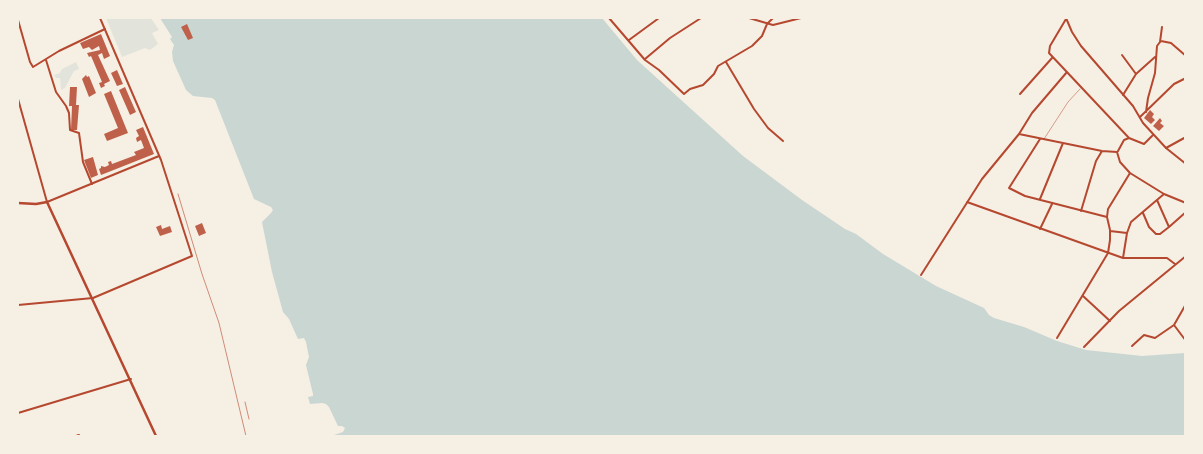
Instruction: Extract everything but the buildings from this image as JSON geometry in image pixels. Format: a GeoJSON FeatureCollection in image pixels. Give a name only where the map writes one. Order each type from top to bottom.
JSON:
{"type":"FeatureCollection","features":[{"type":"Feature","properties":{"kind":"main road"},"geometry":{"type":"LineString","coordinates":[[18,203],[36,204],[47,202],[156,436]]}},
{"type":"Feature","properties":{"kind":"street"},"geometry":{"type":"LineString","coordinates":[[18,305],[93,298],[192,256],[159,156],[100,18]]}},
{"type":"Feature","properties":{"kind":"street"},"geometry":{"type":"LineString","coordinates":[[610,18],[645,60],[659,70],[684,94],[703,85],[714,74],[718,66],[752,46],[762,36],[767,24],[773,18]]}},
{"type":"Feature","properties":{"kind":"street"},"geometry":{"type":"LineString","coordinates":[[628,41],[659,18]]}},
{"type":"Feature","properties":{"kind":"street"},"geometry":{"type":"LineString","coordinates":[[694,18],[696,22]]}},
{"type":"Feature","properties":{"kind":"street"},"geometry":{"type":"LineString","coordinates":[[645,60],[670,38],[701,18]]}},
{"type":"Feature","properties":{"kind":"street"},"geometry":{"type":"LineString","coordinates":[[749,18],[767,24],[778,25],[802,18]]}},
{"type":"Feature","properties":{"kind":"street"},"geometry":{"type":"LineString","coordinates":[[1066,18],[1050,46],[1049,53],[1052,58],[1129,138],[1144,144],[1153,135]]}},
{"type":"Feature","properties":{"kind":"street"},"geometry":{"type":"LineString","coordinates":[[1066,18],[1081,46],[1123,95],[1153,135],[1186,164]]}},
{"type":"Feature","properties":{"kind":"street"},"geometry":{"type":"LineString","coordinates":[[18,20],[33,67],[59,51],[105,30]]}},
{"type":"Feature","properties":{"kind":"street"},"geometry":{"type":"LineString","coordinates":[[1146,112],[1155,73],[1156,46],[1160,42],[1162,27]]}},
{"type":"Feature","properties":{"kind":"street"},"geometry":{"type":"LineString","coordinates":[[1160,42],[1171,43],[1186,56]]}},
{"type":"Feature","properties":{"kind":"street"},"geometry":{"type":"LineString","coordinates":[[1122,55],[1136,74]]}},
{"type":"Feature","properties":{"kind":"street"},"geometry":{"type":"LineString","coordinates":[[1123,95],[1136,74],[1155,57]]}},
{"type":"Feature","properties":{"kind":"street"},"geometry":{"type":"LineString","coordinates":[[1020,94],[1052,58]]}},
{"type":"Feature","properties":{"kind":"street"},"geometry":{"type":"LineString","coordinates":[[46,60],[56,92],[69,113],[70,130],[79,133],[83,162],[92,184]]}},
{"type":"Feature","properties":{"kind":"street"},"geometry":{"type":"LineString","coordinates":[[726,62],[768,128],[783,141]]}},
{"type":"Feature","properties":{"kind":"street"},"geometry":{"type":"LineString","coordinates":[[921,275],[982,179],[1020,134],[1032,113],[1067,72]]}},
{"type":"Feature","properties":{"kind":"street"},"geometry":{"type":"LineString","coordinates":[[1140,117],[1174,84],[1186,78]]}},
{"type":"Feature","properties":{"kind":"street"},"geometry":{"type":"LineString","coordinates":[[18,98],[47,202],[159,156]]}},
{"type":"Feature","properties":{"kind":"street"},"geometry":{"type":"LineString","coordinates":[[1020,134],[1102,151],[1117,152]]}},
{"type":"Feature","properties":{"kind":"street"},"geometry":{"type":"LineString","coordinates":[[1166,148],[1186,137]]}},
{"type":"Feature","properties":{"kind":"street"},"geometry":{"type":"LineString","coordinates":[[1040,138],[1009,188],[1025,196],[1107,217]]}},
{"type":"Feature","properties":{"kind":"street"},"geometry":{"type":"LineString","coordinates":[[1129,138],[1120,143],[1117,152],[1120,162],[1130,173],[1164,194],[1186,203]]}},
{"type":"Feature","properties":{"kind":"street"},"geometry":{"type":"LineString","coordinates":[[1040,199],[1063,143]]}},
{"type":"Feature","properties":{"kind":"street"},"geometry":{"type":"LineString","coordinates":[[1081,211],[1096,161],[1102,151]]}},
{"type":"Feature","properties":{"kind":"street"},"geometry":{"type":"LineString","coordinates":[[1057,338],[1108,253],[1110,231],[1107,217],[1108,209],[1130,173]]}},
{"type":"Feature","properties":{"kind":"street"},"geometry":{"type":"LineString","coordinates":[[1123,258],[1132,222],[1164,194]]}},
{"type":"Feature","properties":{"kind":"street"},"geometry":{"type":"LineString","coordinates":[[1157,200],[1169,227]]}},
{"type":"Feature","properties":{"kind":"street"},"geometry":{"type":"LineString","coordinates":[[966,202],[1123,258],[1166,258],[1176,264]]}},
{"type":"Feature","properties":{"kind":"street"},"geometry":{"type":"LineString","coordinates":[[1040,229],[1052,203]]}},
{"type":"Feature","properties":{"kind":"street"},"geometry":{"type":"LineString","coordinates":[[1143,213],[1149,227],[1156,234],[1160,234],[1186,212]]}},
{"type":"Feature","properties":{"kind":"street"},"geometry":{"type":"LineString","coordinates":[[1110,231],[1128,232]]}},
{"type":"Feature","properties":{"kind":"street"},"geometry":{"type":"LineString","coordinates":[[1084,347],[1110,321],[1186,256]]}},
{"type":"Feature","properties":{"kind":"street"},"geometry":{"type":"LineString","coordinates":[[1083,296],[1110,321]]}},
{"type":"Feature","properties":{"kind":"street"},"geometry":{"type":"LineString","coordinates":[[1132,346],[1144,335],[1155,338],[1174,325],[1186,304]]}},
{"type":"Feature","properties":{"kind":"street"},"geometry":{"type":"LineString","coordinates":[[1174,325],[1186,340]]}},
{"type":"Feature","properties":{"kind":"street"},"geometry":{"type":"LineString","coordinates":[[1183,337],[1186,334]]}},
{"type":"Feature","properties":{"kind":"street"},"geometry":{"type":"LineString","coordinates":[[18,413],[130,379]]}},
{"type":"Feature","properties":{"kind":"lane"},"geometry":{"type":"LineString","coordinates":[[1044,139],[1068,102],[1082,88]]}},
{"type":"Feature","properties":{"kind":"shaded area"},"geometry":{"type":"Polygon","coordinates":[[[106,18],[151,18],[159,30],[152,33],[158,44],[150,50],[145,48],[122,57],[106,18]]]}},
{"type":"Feature","properties":{"kind":"shaded area"},"geometry":{"type":"Polygon","coordinates":[[[160,18],[602,18],[637,60],[743,156],[845,229],[856,234],[883,254],[936,286],[984,308],[994,318],[1086,350],[1142,356],[1185,353],[1185,436],[331,436],[343,432],[345,428],[338,426],[326,404],[310,404],[308,397],[313,396],[313,394],[306,365],[309,357],[306,342],[304,338],[298,339],[289,319],[283,312],[272,272],[262,222],[273,210],[271,207],[254,199],[215,100],[193,96],[186,90],[173,61],[172,52],[174,45],[170,39],[172,37],[160,18]]]}},
{"type":"Feature","properties":{"kind":"shaded area"},"geometry":{"type":"Polygon","coordinates":[[[76,62],[79,69],[74,71],[65,88],[61,90],[60,78],[56,78],[54,75],[76,62]]]}},
{"type":"Feature","properties":{"kind":"railway"},"geometry":{"type":"LineString","coordinates":[[178,194],[219,323],[246,436]]}},
{"type":"Feature","properties":{"kind":"railway"},"geometry":{"type":"LineString","coordinates":[[245,402],[249,419]]}}]}
